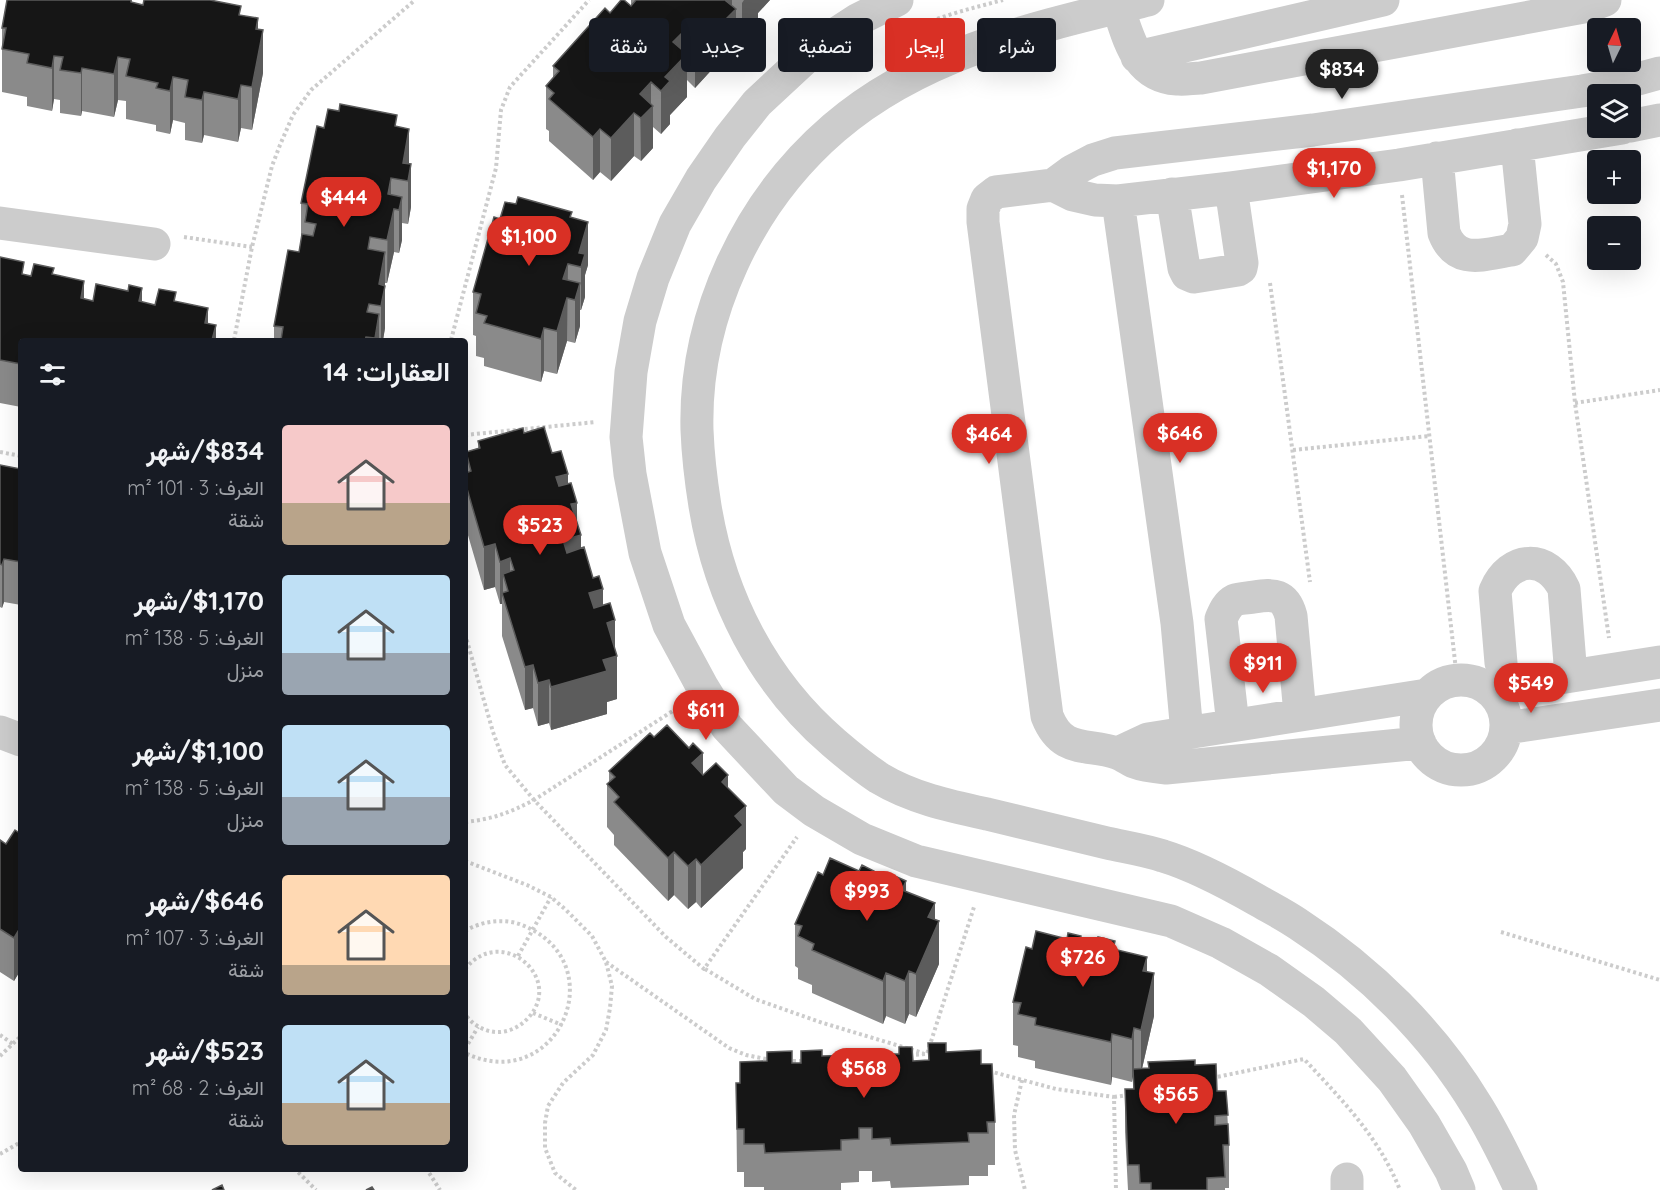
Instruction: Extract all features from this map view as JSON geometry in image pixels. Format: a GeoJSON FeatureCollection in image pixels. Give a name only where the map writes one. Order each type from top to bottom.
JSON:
{"type":"FeatureCollection","features":[{"type":"Feature","properties":{"kind":"street"},"geometry":{"type":"LineString","coordinates":[[897,0],[857,20],[813,51],[758,103],[730,137],[701,179],[675,224],[653,278],[640,321],[631,372],[626,437],[630,474],[645,553],[669,626],[727,727],[766,771],[814,811],[862,838],[916,861],[1171,921],[1221,943],[1269,970],[1314,1002],[1348,1031],[1392,1079],[1424,1124],[1459,1190]]}},
{"type":"Feature","properties":{"kind":"street"},"geometry":{"type":"LineString","coordinates":[[1137,57],[1383,0]]}},
{"type":"Feature","properties":{"kind":"street"},"geometry":{"type":"LineString","coordinates":[[1521,1190],[1475,1102],[1413,1021],[1338,952],[1296,922],[1230,885],[1165,856],[926,800],[879,778],[809,720],[780,685],[754,647],[734,607],[720,570],[711,538],[700,475],[697,427],[700,379],[708,331],[731,264],[769,200],[799,162],[834,128],[907,77],[954,56],[1011,36],[1133,4],[1137,57],[1150,70],[1162,76],[1177,79],[1201,78],[1589,6],[1605,0]]}},
{"type":"Feature","properties":{"kind":"street"},"geometry":{"type":"LineString","coordinates":[[1420,743],[1166,768],[1148,766],[1118,753],[1066,742],[1058,735],[1047,716],[983,209],[987,199],[996,192],[1053,185],[1072,171],[1093,160],[1115,153],[1313,130],[1582,91],[1660,73]]}},
{"type":"Feature","properties":{"kind":"street"},"geometry":{"type":"LineString","coordinates":[[1641,124],[1660,120]]}},
{"type":"Feature","properties":{"kind":"street"},"geometry":{"type":"LineString","coordinates":[[1313,130],[1318,176]]}},
{"type":"Feature","properties":{"kind":"street"},"geometry":{"type":"LineString","coordinates":[[1053,185],[1074,195],[1095,200],[1118,201],[1399,165],[1587,134]]}},
{"type":"Feature","properties":{"kind":"street"},"geometry":{"type":"LineString","coordinates":[[1437,158],[1444,232],[1453,248],[1468,256],[1512,250],[1522,238],[1525,224],[1517,145]]}},
{"type":"Feature","properties":{"kind":"street"},"geometry":{"type":"LineString","coordinates":[[1172,194],[1184,268],[1187,274],[1194,277],[1241,268],[1231,188]]}},
{"type":"Feature","properties":{"kind":"street"},"geometry":{"type":"LineString","coordinates":[[1118,201],[1177,623],[1187,733]]}},
{"type":"Feature","properties":{"kind":"street"},"geometry":{"type":"LineString","coordinates":[[0,223],[148,243]]}},
{"type":"Feature","properties":{"kind":"street"},"geometry":{"type":"LineString","coordinates":[[1571,676],[1564,590],[1559,579],[1551,570],[1540,565],[1529,563],[1517,565],[1499,580],[1495,591],[1495,676],[1506,728],[1497,752],[1476,767],[1450,768],[1437,763],[1420,743],[1416,718],[1420,705],[1436,687],[1446,682],[1457,680],[1479,684],[1495,676],[1571,676],[1660,662]]}},
{"type":"Feature","properties":{"kind":"street"},"geometry":{"type":"LineString","coordinates":[[1233,724],[1221,619],[1226,608],[1234,600],[1267,595],[1279,597],[1288,605],[1300,714]]}},
{"type":"Feature","properties":{"kind":"street"},"geometry":{"type":"LineString","coordinates":[[1118,753],[1148,739],[1427,695]]}},
{"type":"Feature","properties":{"kind":"street"},"geometry":{"type":"LineString","coordinates":[[1506,728],[1660,705]]}},
{"type":"Feature","properties":{"kind":"street"},"geometry":{"type":"LineString","coordinates":[[0,732],[18,739]]}},
{"type":"Feature","properties":{"kind":"path"},"geometry":{"type":"LineString","coordinates":[[234,338],[252,247],[272,166],[293,116],[310,90],[415,0]]}},
{"type":"Feature","properties":{"kind":"path"},"geometry":{"type":"LineString","coordinates":[[452,338],[496,168],[501,110],[510,87],[589,0]]}},
{"type":"Feature","properties":{"kind":"path"},"geometry":{"type":"LineString","coordinates":[[941,18],[1003,0]]}},
{"type":"Feature","properties":{"kind":"path"},"geometry":{"type":"LineString","coordinates":[[1399,165],[1457,680]]}},
{"type":"Feature","properties":{"kind":"path"},"geometry":{"type":"LineString","coordinates":[[148,243],[151,235],[160,234],[252,247]]}},
{"type":"Feature","properties":{"kind":"path"},"geometry":{"type":"LineString","coordinates":[[1518,245],[1545,254],[1556,264],[1563,282],[1575,403],[1614,669]]}},
{"type":"Feature","properties":{"kind":"path"},"geometry":{"type":"LineString","coordinates":[[1270,277],[1311,590]]}},
{"type":"Feature","properties":{"kind":"path"},"geometry":{"type":"LineString","coordinates":[[1575,403],[1660,390]]}},
{"type":"Feature","properties":{"kind":"path"},"geometry":{"type":"LineString","coordinates":[[468,435],[626,419]]}},
{"type":"Feature","properties":{"kind":"path"},"geometry":{"type":"LineString","coordinates":[[1293,450],[1429,436]]}},
{"type":"Feature","properties":{"kind":"path"},"geometry":{"type":"LineString","coordinates":[[0,452],[18,455]]}},
{"type":"Feature","properties":{"kind":"path"},"geometry":{"type":"LineString","coordinates":[[468,644],[505,765],[534,800],[666,937],[705,969],[755,999],[823,1023],[927,1054]]}},
{"type":"Feature","properties":{"kind":"path"},"geometry":{"type":"LineString","coordinates":[[468,822],[488,819],[513,811],[534,800],[676,709],[703,688]]}},
{"type":"Feature","properties":{"kind":"path"},"geometry":{"type":"LineString","coordinates":[[705,969],[814,811]]}},
{"type":"Feature","properties":{"kind":"path"},"geometry":{"type":"LineString","coordinates":[[468,862],[527,885],[550,897],[592,936],[606,962],[612,986],[606,1030],[593,1055],[563,1083],[548,1106],[545,1123],[545,1148],[555,1173],[576,1190]]}},
{"type":"Feature","properties":{"kind":"path"},"geometry":{"type":"LineString","coordinates":[[927,1054],[984,878]]}},
{"type":"Feature","properties":{"kind":"path"},"geometry":{"type":"LineString","coordinates":[[518,956],[550,897]]}},
{"type":"Feature","properties":{"kind":"path"},"geometry":{"type":"LineString","coordinates":[[468,930],[485,922],[501,921],[518,923],[532,929],[546,938],[557,950],[569,978],[571,994],[562,1025],[540,1049],[526,1057],[494,1062],[478,1059],[468,1053]]}},
{"type":"Feature","properties":{"kind":"path"},"geometry":{"type":"LineString","coordinates":[[1501,932],[1660,980]]}},
{"type":"Feature","properties":{"kind":"path"},"geometry":{"type":"LineString","coordinates":[[468,966],[481,955],[493,951],[506,952],[518,956],[528,964],[539,988],[538,1001],[533,1013],[514,1029],[502,1032],[489,1031],[478,1027],[468,1017]]}},
{"type":"Feature","properties":{"kind":"path"},"geometry":{"type":"LineString","coordinates":[[606,962],[729,1048],[746,1055],[774,1060]]}},
{"type":"Feature","properties":{"kind":"path"},"geometry":{"type":"LineString","coordinates":[[533,1013],[562,1025]]}},
{"type":"Feature","properties":{"kind":"path"},"geometry":{"type":"LineString","coordinates":[[468,1045],[478,1027]]}},
{"type":"Feature","properties":{"kind":"path"},"geometry":{"type":"LineString","coordinates":[[0,1035],[13,1044]]}},
{"type":"Feature","properties":{"kind":"path"},"geometry":{"type":"LineString","coordinates":[[0,1056],[18,1038]]}},
{"type":"Feature","properties":{"kind":"path"},"geometry":{"type":"LineString","coordinates":[[905,1056],[927,1054]]}},
{"type":"Feature","properties":{"kind":"path"},"geometry":{"type":"LineString","coordinates":[[839,1059],[872,1058]]}},
{"type":"Feature","properties":{"kind":"path"},"geometry":{"type":"LineString","coordinates":[[1203,1080],[1304,1059],[1354,1113],[1391,1167],[1401,1190]]}},
{"type":"Feature","properties":{"kind":"path"},"geometry":{"type":"LineString","coordinates":[[784,1061],[806,1061]]}},
{"type":"Feature","properties":{"kind":"path"},"geometry":{"type":"LineString","coordinates":[[980,1069],[1056,1089],[1114,1097],[1137,1094]]}},
{"type":"Feature","properties":{"kind":"path"},"geometry":{"type":"LineString","coordinates":[[1022,1080],[1014,1115],[1015,1150],[1025,1190]]}},
{"type":"Feature","properties":{"kind":"path"},"geometry":{"type":"LineString","coordinates":[[1114,1097],[1116,1190]]}},
{"type":"Feature","properties":{"kind":"path"},"geometry":{"type":"LineString","coordinates":[[0,1154],[18,1144]]}},
{"type":"Feature","properties":{"kind":"path"},"geometry":{"type":"LineString","coordinates":[[299,1172],[316,1190]]}},
{"type":"Feature","properties":{"kind":"path"},"geometry":{"type":"LineString","coordinates":[[429,1172],[440,1190]]}},
{"type":"Feature","properties":{"kind":"building"},"geometry":{"type":"Polygon","coordinates":[[[7,0],[131,0],[131,2],[143,5],[144,0],[210,0],[241,6],[239,15],[258,18],[256,29],[263,30],[252,87],[241,85],[238,99],[204,92],[202,100],[185,97],[188,80],[173,77],[170,91],[156,88],[158,83],[126,76],[130,59],[118,57],[114,74],[82,68],[81,73],[60,70],[63,57],[54,56],[52,68],[27,63],[29,54],[2,49],[6,28],[2,28],[7,0]]]}},
{"type":"Feature","properties":{"kind":"building"},"geometry":{"type":"Polygon","coordinates":[[[621,0],[631,6],[636,0],[727,0],[736,9],[727,18],[681,18],[681,34],[673,42],[681,49],[681,60],[665,77],[670,81],[661,91],[651,82],[640,94],[653,106],[641,118],[634,113],[611,138],[600,129],[593,137],[549,99],[554,93],[546,86],[559,71],[553,66],[589,26],[589,72],[669,72],[669,18],[596,18],[605,8],[610,13],[621,0]]]}},
{"type":"Feature","properties":{"kind":"building"},"geometry":{"type":"Polygon","coordinates":[[[340,104],[397,115],[395,126],[409,129],[403,163],[411,164],[408,181],[391,178],[388,194],[402,197],[399,210],[394,209],[387,240],[370,237],[368,249],[385,252],[379,284],[385,286],[381,306],[369,304],[367,312],[379,314],[375,338],[281,338],[283,327],[274,326],[288,250],[299,252],[302,234],[313,236],[316,224],[305,222],[308,204],[301,203],[317,126],[324,128],[328,109],[339,111],[340,104]]]}},
{"type":"Feature","properties":{"kind":"building"},"geometry":{"type":"Polygon","coordinates":[[[518,197],[572,212],[570,217],[588,222],[579,253],[585,254],[581,267],[568,264],[563,279],[580,283],[575,300],[567,298],[557,331],[544,328],[541,339],[484,323],[487,316],[476,313],[481,294],[473,292],[494,217],[500,219],[505,202],[516,204],[518,197]]]}},
{"type":"Feature","properties":{"kind":"building"},"geometry":{"type":"Polygon","coordinates":[[[0,257],[24,262],[22,274],[31,276],[34,264],[54,268],[52,274],[84,281],[81,298],[93,301],[96,284],[128,291],[129,285],[142,288],[139,301],[155,305],[159,289],[176,292],[174,301],[208,308],[205,323],[216,325],[213,338],[18,338],[18,363],[0,360],[0,257]]]}},
{"type":"Feature","properties":{"kind":"building"},"geometry":{"type":"Polygon","coordinates":[[[544,427],[552,453],[561,451],[568,474],[556,477],[559,486],[571,483],[577,503],[571,504],[581,535],[563,540],[567,553],[584,547],[593,578],[599,576],[603,589],[589,593],[594,608],[610,603],[615,620],[607,623],[617,656],[603,660],[607,671],[551,687],[549,680],[538,683],[533,665],[525,667],[502,593],[508,591],[503,574],[514,570],[510,558],[500,562],[495,544],[484,547],[468,492],[468,472],[471,471],[468,451],[480,448],[478,441],[523,428],[524,433],[544,427]]]}},
{"type":"Feature","properties":{"kind":"building"},"geometry":{"type":"Polygon","coordinates":[[[0,465],[18,468],[18,561],[4,559],[2,565],[0,564],[0,465]]]}},
{"type":"Feature","properties":{"kind":"building"},"geometry":{"type":"Polygon","coordinates":[[[667,725],[689,748],[693,743],[703,753],[692,763],[703,775],[716,763],[728,775],[722,782],[746,806],[735,816],[743,825],[701,865],[696,859],[688,866],[674,852],[668,858],[614,802],[619,797],[607,784],[615,777],[609,771],[650,733],[654,737],[667,725]]]}},
{"type":"Feature","properties":{"kind":"building"},"geometry":{"type":"Polygon","coordinates":[[[15,830],[18,832],[18,931],[14,938],[0,929],[0,840],[6,844],[15,830]]]}},
{"type":"Feature","properties":{"kind":"building"},"geometry":{"type":"Polygon","coordinates":[[[830,858],[859,871],[862,865],[874,871],[868,884],[883,890],[890,874],[906,881],[902,890],[935,903],[928,917],[939,921],[916,974],[909,971],[905,981],[886,973],[883,981],[812,950],[814,944],[798,936],[802,926],[795,924],[818,872],[823,875],[830,858]]]}},
{"type":"Feature","properties":{"kind":"building"},"geometry":{"type":"Polygon","coordinates":[[[1036,931],[1067,939],[1068,933],[1081,936],[1078,950],[1094,953],[1098,937],[1115,941],[1113,949],[1147,957],[1143,971],[1154,973],[1141,1030],[1134,1028],[1132,1039],[1112,1034],[1111,1042],[1035,1025],[1036,1018],[1018,1014],[1021,1003],[1013,1002],[1026,947],[1032,949],[1036,931]]]}},
{"type":"Feature","properties":{"kind":"building"},"geometry":{"type":"Polygon","coordinates":[[[928,1043],[946,1043],[946,1052],[981,1050],[981,1064],[992,1064],[995,1122],[987,1122],[988,1133],[968,1133],[969,1142],[891,1145],[890,1138],[872,1139],[872,1128],[859,1128],[859,1139],[841,1140],[841,1150],[765,1153],[764,1144],[744,1144],[744,1129],[737,1129],[736,1083],[740,1083],[740,1062],[767,1061],[767,1052],[792,1051],[792,1063],[801,1063],[801,1051],[822,1050],[822,1056],[854,1055],[855,1072],[868,1072],[867,1054],[899,1054],[899,1047],[912,1047],[913,1061],[929,1060],[928,1043]]]}},
{"type":"Feature","properties":{"kind":"building"},"geometry":{"type":"Polygon","coordinates":[[[1195,1060],[1195,1065],[1216,1064],[1217,1091],[1226,1091],[1228,1115],[1215,1116],[1215,1125],[1228,1124],[1229,1145],[1223,1145],[1225,1177],[1207,1178],[1207,1190],[1151,1190],[1151,1183],[1140,1183],[1139,1165],[1128,1165],[1125,1089],[1134,1089],[1133,1069],[1149,1068],[1148,1062],[1195,1060]]]}},
{"type":"Feature","properties":{"kind":"building"},"geometry":{"type":"Polygon","coordinates":[[[222,1185],[224,1190],[212,1190],[222,1185]]]}}]}
